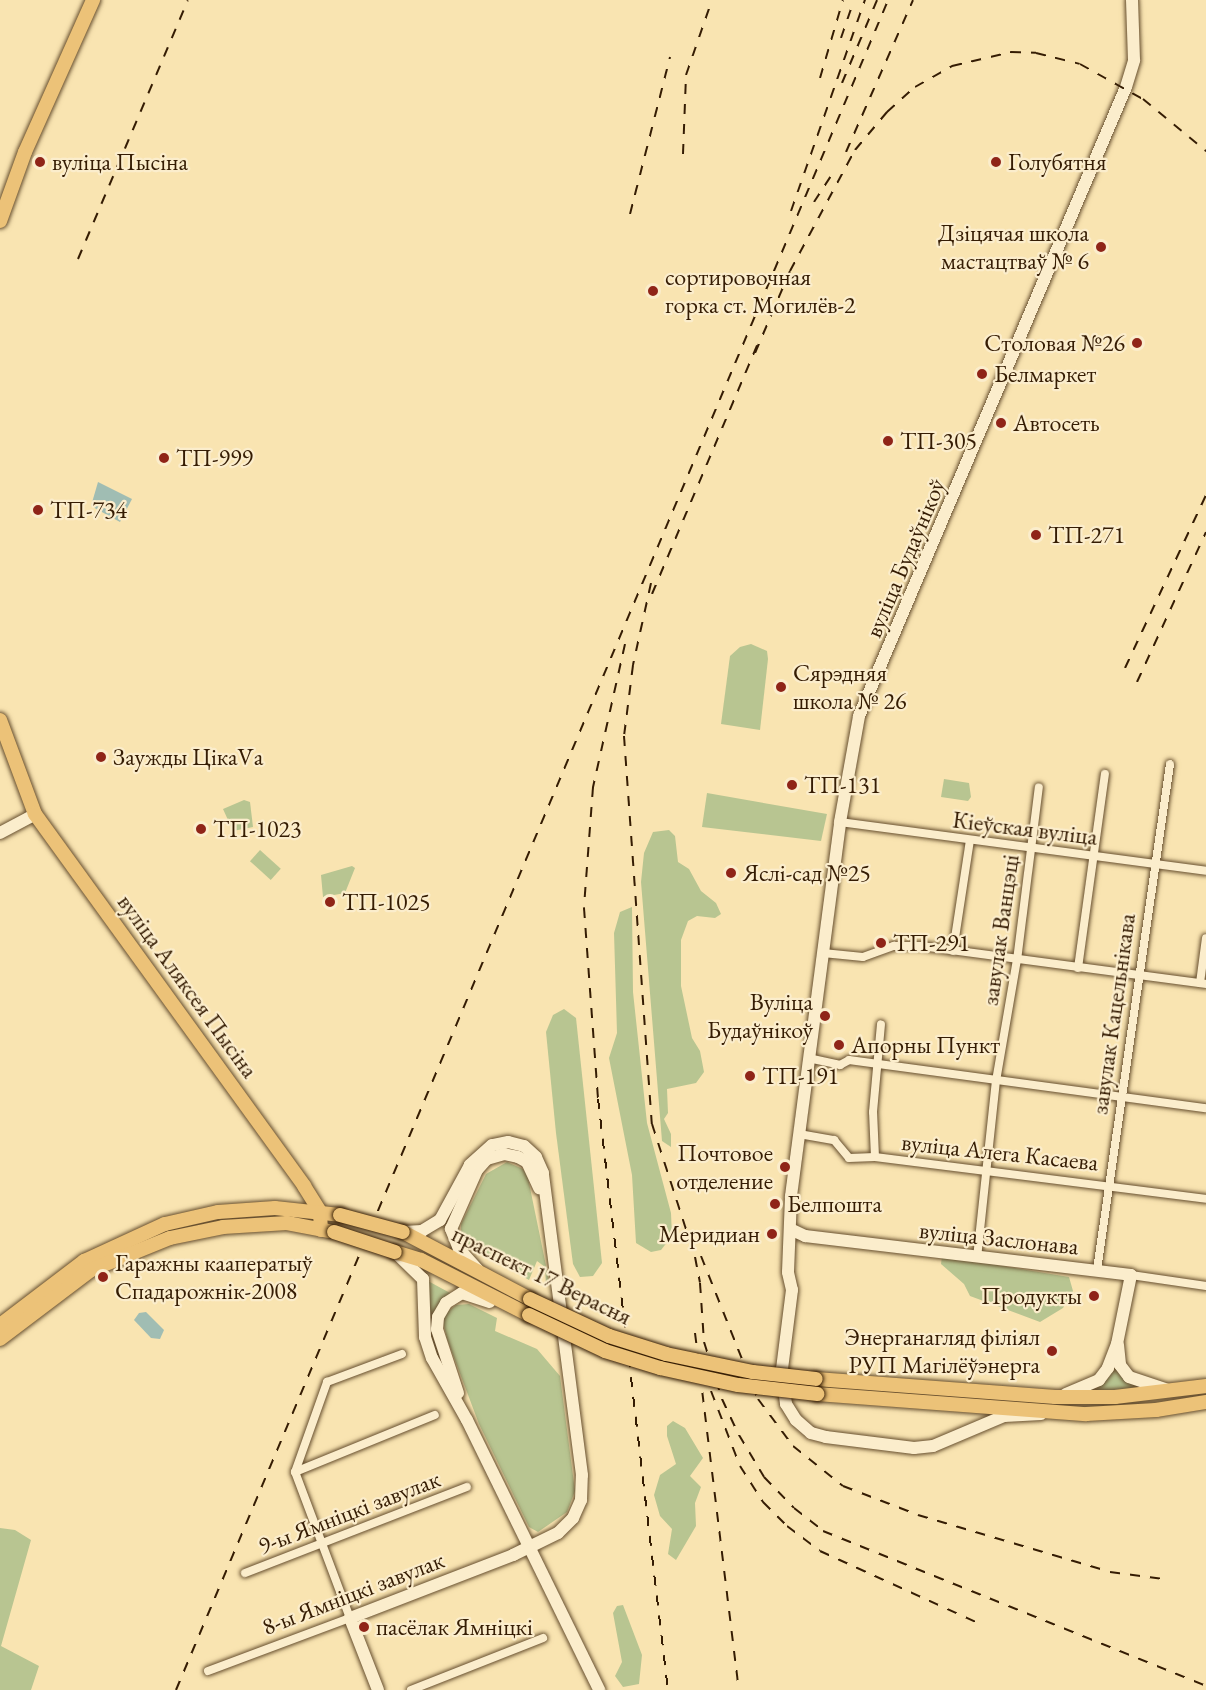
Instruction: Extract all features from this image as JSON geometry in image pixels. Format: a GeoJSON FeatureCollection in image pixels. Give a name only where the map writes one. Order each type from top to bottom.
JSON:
{"type":"FeatureCollection","features":[{"type":"Feature","properties":{"kind":"main road"},"geometry":{"type":"LineString","coordinates":[[0,221],[25,152],[93,0]]}},
{"type":"Feature","properties":{"kind":"main road","name":"вуліца Будаўнікоў"},"geometry":{"type":"LineString","coordinates":[[1056,1412],[1004,1416],[933,1446],[914,1448],[811,1433],[796,1420],[786,1404],[782,1369],[792,1290],[788,1272],[790,1229],[808,1058],[840,822],[861,711],[1131,74],[1134,60],[1132,0]]}},
{"type":"Feature","properties":{"kind":"main road","name":"вуліца Аляксея Пысіна"},"geometry":{"type":"LineString","coordinates":[[0,720],[34,814],[304,1186],[320,1212],[327,1231]]}},
{"type":"Feature","properties":{"kind":"main road"},"geometry":{"type":"LineString","coordinates":[[0,832],[34,814]]}},
{"type":"Feature","properties":{"kind":"main road"},"geometry":{"type":"LineString","coordinates":[[403,1232],[422,1231],[440,1220],[480,1153],[492,1145],[508,1142],[524,1146],[536,1157],[543,1173],[547,1221]]}},
{"type":"Feature","properties":{"kind":"main road"},"geometry":{"type":"LineString","coordinates":[[480,1272],[459,1249],[451,1229],[477,1170],[487,1159],[504,1154],[528,1162],[536,1177],[547,1221]]}},
{"type":"Feature","properties":{"kind":"main road"},"geometry":{"type":"LineString","coordinates":[[290,1208],[302,1203],[304,1186]]}},
{"type":"Feature","properties":{"kind":"main road","name":"праспект 17 Верасня"},"geometry":{"type":"LineString","coordinates":[[0,1325],[54,1281],[128,1238],[218,1212],[290,1208],[340,1215],[403,1232],[530,1299],[609,1336],[666,1354],[753,1372],[1055,1397],[1115,1397],[1206,1386]]}},
{"type":"Feature","properties":{"kind":"main road","name":"8-ы Ямніцкі завулак"},"geometry":{"type":"LineString","coordinates":[[350,1617],[513,1555],[558,1533],[573,1518],[581,1500],[582,1475],[547,1221]]}},
{"type":"Feature","properties":{"kind":"main road","name":"праспект 17 Верасня"},"geometry":{"type":"LineString","coordinates":[[0,1340],[61,1289],[134,1250],[223,1227],[287,1223],[327,1231],[421,1260],[605,1351],[660,1368],[738,1385],[817,1394],[1056,1412],[1156,1410],[1206,1402]]}},
{"type":"Feature","properties":{"kind":"main road","name":"вуліца Заслонава"},"geometry":{"type":"LineString","coordinates":[[790,1229],[805,1236],[1131,1275]]}},
{"type":"Feature","properties":{"kind":"main road"},"geometry":{"type":"LineString","coordinates":[[395,1252],[423,1279],[425,1337],[599,1690]]}},
{"type":"Feature","properties":{"kind":"main road"},"geometry":{"type":"LineString","coordinates":[[1055,1397],[1099,1380],[1117,1344],[1131,1275]]}},
{"type":"Feature","properties":{"kind":"main road"},"geometry":{"type":"LineString","coordinates":[[467,1420],[437,1329],[438,1317],[446,1303],[462,1293],[511,1306]]}},
{"type":"Feature","properties":{"kind":"main road"},"geometry":{"type":"LineString","coordinates":[[1117,1344],[1120,1365],[1129,1377],[1172,1391]]}},
{"type":"Feature","properties":{"kind":"main road"},"geometry":{"type":"LineString","coordinates":[[350,1617],[378,1690]]}},
{"type":"Feature","properties":{"kind":"street","name":"завулак Кацельнікава"},"geometry":{"type":"LineString","coordinates":[[1097,1270],[1170,764]]}},
{"type":"Feature","properties":{"kind":"street"},"geometry":{"type":"LineString","coordinates":[[1078,968],[1105,774]]}},
{"type":"Feature","properties":{"kind":"street","name":"завулак Ванцэці"},"geometry":{"type":"LineString","coordinates":[[977,1258],[996,1080],[1017,960],[1039,787]]}},
{"type":"Feature","properties":{"kind":"street","name":"Кіеўская вуліца"},"geometry":{"type":"LineString","coordinates":[[840,822],[1206,871]]}},
{"type":"Feature","properties":{"kind":"street"},"geometry":{"type":"LineString","coordinates":[[953,951],[970,840]]}},
{"type":"Feature","properties":{"kind":"street"},"geometry":{"type":"LineString","coordinates":[[823,953],[863,957],[909,945],[1203,984],[1206,938]]}},
{"type":"Feature","properties":{"kind":"street"},"geometry":{"type":"LineString","coordinates":[[875,1157],[876,1064],[881,1024]]}},
{"type":"Feature","properties":{"kind":"street"},"geometry":{"type":"LineString","coordinates":[[808,1058],[840,1065],[849,1060],[1206,1108]]}},
{"type":"Feature","properties":{"kind":"street","name":"вуліца Алега Касаева"},"geometry":{"type":"LineString","coordinates":[[799,1134],[834,1140],[849,1158],[875,1157],[1109,1184],[1206,1198]]}},
{"type":"Feature","properties":{"kind":"street","name":"вуліца Заслонава"},"geometry":{"type":"LineString","coordinates":[[1131,1275],[1206,1286]]}},
{"type":"Feature","properties":{"kind":"street"},"geometry":{"type":"LineString","coordinates":[[350,1617],[295,1472],[327,1382],[402,1354]]}},
{"type":"Feature","properties":{"kind":"street"},"geometry":{"type":"LineString","coordinates":[[295,1472],[435,1415]]}},
{"type":"Feature","properties":{"kind":"street","name":"9-ы Ямніцкі завулак"},"geometry":{"type":"LineString","coordinates":[[245,1573],[467,1487]]}},
{"type":"Feature","properties":{"kind":"street","name":"8-ы Ямніцкі завулак"},"geometry":{"type":"LineString","coordinates":[[208,1671],[350,1617]]}},
{"type":"Feature","properties":{"kind":"street"},"geometry":{"type":"LineString","coordinates":[[411,1690],[543,1638]]}},
{"type":"Feature","properties":{"kind":"green space"},"geometry":{"type":"Polygon","coordinates":[[[751,644],[767,651],[768,659],[760,730],[721,724],[730,656],[740,647],[751,644]]]}},
{"type":"Feature","properties":{"kind":"green space"},"geometry":{"type":"Polygon","coordinates":[[[944,779],[969,783],[971,797],[968,801],[941,797],[944,779]]]}},
{"type":"Feature","properties":{"kind":"green space"},"geometry":{"type":"Polygon","coordinates":[[[707,793],[827,814],[821,841],[702,827],[707,793]]]}},
{"type":"Feature","properties":{"kind":"green space"},"geometry":{"type":"Polygon","coordinates":[[[244,800],[250,802],[253,827],[233,831],[223,809],[244,800]]]}},
{"type":"Feature","properties":{"kind":"green space"},"geometry":{"type":"Polygon","coordinates":[[[669,830],[675,836],[678,862],[689,869],[701,891],[716,903],[721,914],[715,918],[697,916],[688,921],[681,940],[681,986],[692,1038],[700,1051],[704,1072],[696,1083],[667,1089],[668,1113],[664,1119],[671,1134],[671,1147],[662,1141],[641,882],[644,853],[653,832],[669,830]]]}},
{"type":"Feature","properties":{"kind":"green space"},"geometry":{"type":"Polygon","coordinates":[[[260,850],[281,869],[271,880],[250,861],[260,850]]]}},
{"type":"Feature","properties":{"kind":"green space"},"geometry":{"type":"Polygon","coordinates":[[[352,866],[355,868],[345,893],[323,897],[321,875],[352,866]]]}},
{"type":"Feature","properties":{"kind":"green space"},"geometry":{"type":"Polygon","coordinates":[[[632,907],[633,992],[647,1123],[671,1213],[672,1236],[661,1250],[651,1252],[636,1243],[632,1175],[609,1058],[617,1033],[614,933],[620,912],[632,907]]]}},
{"type":"Feature","properties":{"kind":"green space"},"geometry":{"type":"Polygon","coordinates":[[[564,1009],[576,1018],[602,1263],[593,1276],[580,1277],[573,1264],[556,1133],[546,1032],[553,1015],[564,1009]]]}},
{"type":"Feature","properties":{"kind":"green space"},"geometry":{"type":"Polygon","coordinates":[[[507,1162],[523,1169],[528,1178],[550,1285],[546,1284],[545,1267],[537,1261],[529,1280],[469,1245],[461,1233],[461,1224],[486,1174],[507,1162]]]}},
{"type":"Feature","properties":{"kind":"green space"},"geometry":{"type":"Polygon","coordinates":[[[942,1256],[1069,1277],[1073,1291],[1063,1308],[1040,1322],[970,1296],[964,1284],[941,1264],[942,1256]]]}},
{"type":"Feature","properties":{"kind":"green space"},"geometry":{"type":"Polygon","coordinates":[[[428,1281],[452,1294],[436,1308],[451,1382],[431,1346],[428,1281]]]}},
{"type":"Feature","properties":{"kind":"green space"},"geometry":{"type":"Polygon","coordinates":[[[469,1304],[497,1318],[495,1331],[537,1349],[560,1376],[575,1491],[567,1512],[538,1532],[529,1527],[479,1424],[447,1339],[443,1321],[446,1313],[456,1305],[469,1304]]]}},
{"type":"Feature","properties":{"kind":"green space"},"geometry":{"type":"Polygon","coordinates":[[[1116,1358],[1143,1388],[1094,1391],[1110,1376],[1116,1358]]]}},
{"type":"Feature","properties":{"kind":"green space"},"geometry":{"type":"Polygon","coordinates":[[[673,1421],[685,1428],[703,1458],[690,1476],[701,1487],[695,1503],[696,1526],[676,1560],[668,1554],[672,1529],[660,1516],[654,1495],[660,1475],[676,1464],[667,1436],[667,1426],[673,1421]]]}},
{"type":"Feature","properties":{"kind":"green space"},"geometry":{"type":"Polygon","coordinates":[[[0,1528],[15,1530],[31,1540],[1,1646],[39,1666],[31,1690],[0,1690],[0,1528]]]}},
{"type":"Feature","properties":{"kind":"green space"},"geometry":{"type":"Polygon","coordinates":[[[623,1605],[642,1655],[639,1684],[623,1687],[615,1676],[622,1662],[613,1613],[617,1606],[623,1605]]]}},
{"type":"Feature","properties":{"kind":"water"},"geometry":{"type":"Polygon","coordinates":[[[98,482],[132,499],[120,522],[91,506],[98,482]]]}},
{"type":"Feature","properties":{"kind":"water"},"geometry":{"type":"Polygon","coordinates":[[[146,1312],[164,1330],[160,1339],[151,1338],[134,1320],[139,1313],[146,1312]]]}},
{"type":"Feature","properties":{"kind":"railway"},"geometry":{"type":"LineString","coordinates":[[78,259],[188,0]]}},
{"type":"Feature","properties":{"kind":"railway"},"geometry":{"type":"LineString","coordinates":[[683,154],[686,75],[712,0]]}},
{"type":"Feature","properties":{"kind":"railway"},"geometry":{"type":"LineString","coordinates":[[820,78],[843,0]]}},
{"type":"Feature","properties":{"kind":"railway"},"geometry":{"type":"LineString","coordinates":[[841,38],[854,0]]}},
{"type":"Feature","properties":{"kind":"railway"},"geometry":{"type":"LineString","coordinates":[[791,211],[865,0]]}},
{"type":"Feature","properties":{"kind":"railway"},"geometry":{"type":"LineString","coordinates":[[842,83],[877,0]]}},
{"type":"Feature","properties":{"kind":"railway"},"geometry":{"type":"LineString","coordinates":[[176,1690],[888,0]]}},
{"type":"Feature","properties":{"kind":"railway"},"geometry":{"type":"LineString","coordinates":[[846,152],[913,0]]}},
{"type":"Feature","properties":{"kind":"railway"},"geometry":{"type":"LineString","coordinates":[[755,353],[790,271],[855,150],[887,112],[915,87],[952,66],[1011,52],[1036,53],[1080,64],[1143,99],[1206,151]]}},
{"type":"Feature","properties":{"kind":"railway"},"geometry":{"type":"LineString","coordinates":[[630,214],[670,57]]}},
{"type":"Feature","properties":{"kind":"railway"},"geometry":{"type":"LineString","coordinates":[[814,202],[830,177]]}},
{"type":"Feature","properties":{"kind":"railway"},"geometry":{"type":"LineString","coordinates":[[652,594],[757,345]]}},
{"type":"Feature","properties":{"kind":"railway"},"geometry":{"type":"LineString","coordinates":[[1125,668],[1206,495]]}},
{"type":"Feature","properties":{"kind":"railway"},"geometry":{"type":"LineString","coordinates":[[1137,682],[1206,532]]}},
{"type":"Feature","properties":{"kind":"railway"},"geometry":{"type":"LineString","coordinates":[[651,583],[633,665],[624,736],[652,1124],[695,1257],[700,1283],[704,1342],[722,1399],[739,1435],[764,1477],[794,1508],[823,1531],[1206,1686]]}},
{"type":"Feature","properties":{"kind":"railway"},"geometry":{"type":"LineString","coordinates":[[625,644],[593,787],[584,908],[598,1099],[668,1690]]}},
{"type":"Feature","properties":{"kind":"railway"},"geometry":{"type":"LineString","coordinates":[[701,1256],[758,1399],[793,1446],[843,1486],[918,1515],[1110,1572],[1164,1579]]}},
{"type":"Feature","properties":{"kind":"railway"},"geometry":{"type":"LineString","coordinates":[[695,1333],[739,1690]]}},
{"type":"Feature","properties":{"kind":"railway"},"geometry":{"type":"LineString","coordinates":[[711,1391],[740,1466],[763,1502],[787,1526],[820,1551],[978,1623]]}},
{"type":"Feature","properties":{"kind":"place","name":"вуліца Пысіна"},"geometry":{"type":"Point","coordinates":[40,162]}},
{"type":"Feature","properties":{"kind":"place","name":"Голубятня"},"geometry":{"type":"Point","coordinates":[996,162]}},
{"type":"Feature","properties":{"kind":"place","name":"Дзіцячая школа мастацтваў № 6"},"geometry":{"type":"Point","coordinates":[1101,247]}},
{"type":"Feature","properties":{"kind":"place","name":"сортировочная горка ст. Могилёв-2"},"geometry":{"type":"Point","coordinates":[653,291]}},
{"type":"Feature","properties":{"kind":"place","name":"Столовая №26"},"geometry":{"type":"Point","coordinates":[1137,343]}},
{"type":"Feature","properties":{"kind":"place","name":"Белмаркет"},"geometry":{"type":"Point","coordinates":[982,374]}},
{"type":"Feature","properties":{"kind":"place","name":"Автосеть"},"geometry":{"type":"Point","coordinates":[1001,423]}},
{"type":"Feature","properties":{"kind":"place","name":"ТП-305"},"geometry":{"type":"Point","coordinates":[888,441]}},
{"type":"Feature","properties":{"kind":"place","name":"ТП-999"},"geometry":{"type":"Point","coordinates":[164,458]}},
{"type":"Feature","properties":{"kind":"place","name":"ТП-734"},"geometry":{"type":"Point","coordinates":[38,510]}},
{"type":"Feature","properties":{"kind":"place","name":"ТП-271"},"geometry":{"type":"Point","coordinates":[1036,535]}},
{"type":"Feature","properties":{"kind":"place","name":"Сярэдняя школа № 26"},"geometry":{"type":"Point","coordinates":[781,687]}},
{"type":"Feature","properties":{"kind":"place","name":"Заужды ЦікаVа"},"geometry":{"type":"Point","coordinates":[101,757]}},
{"type":"Feature","properties":{"kind":"place","name":"ТП-131"},"geometry":{"type":"Point","coordinates":[792,785]}},
{"type":"Feature","properties":{"kind":"place","name":"ТП-1023"},"geometry":{"type":"Point","coordinates":[201,829]}},
{"type":"Feature","properties":{"kind":"place","name":"Яслі-сад №25"},"geometry":{"type":"Point","coordinates":[731,873]}},
{"type":"Feature","properties":{"kind":"place","name":"ТП-1025"},"geometry":{"type":"Point","coordinates":[330,902]}},
{"type":"Feature","properties":{"kind":"place","name":"ТП-291"},"geometry":{"type":"Point","coordinates":[881,943]}},
{"type":"Feature","properties":{"kind":"place","name":"Вуліца Будаўнікоў"},"geometry":{"type":"Point","coordinates":[825,1016]}},
{"type":"Feature","properties":{"kind":"place","name":"Апорны Пункт"},"geometry":{"type":"Point","coordinates":[839,1045]}},
{"type":"Feature","properties":{"kind":"place","name":"ТП-191"},"geometry":{"type":"Point","coordinates":[750,1076]}},
{"type":"Feature","properties":{"kind":"place","name":"Почтовое отделение"},"geometry":{"type":"Point","coordinates":[785,1167]}},
{"type":"Feature","properties":{"kind":"place","name":"Белпошта"},"geometry":{"type":"Point","coordinates":[775,1204]}},
{"type":"Feature","properties":{"kind":"place","name":"Меридиан"},"geometry":{"type":"Point","coordinates":[772,1234]}},
{"type":"Feature","properties":{"kind":"place","name":"Гаражны кааператыў Спадарожнік-2008"},"geometry":{"type":"Point","coordinates":[103,1277]}},
{"type":"Feature","properties":{"kind":"place","name":"Продукты"},"geometry":{"type":"Point","coordinates":[1094,1296]}},
{"type":"Feature","properties":{"kind":"place","name":"Энерганагляд філіял РУП Магілёўэнерга"},"geometry":{"type":"Point","coordinates":[1052,1351]}},
{"type":"Feature","properties":{"kind":"place","name":"пасёлак Ямніцкі"},"geometry":{"type":"Point","coordinates":[364,1627]}}]}
